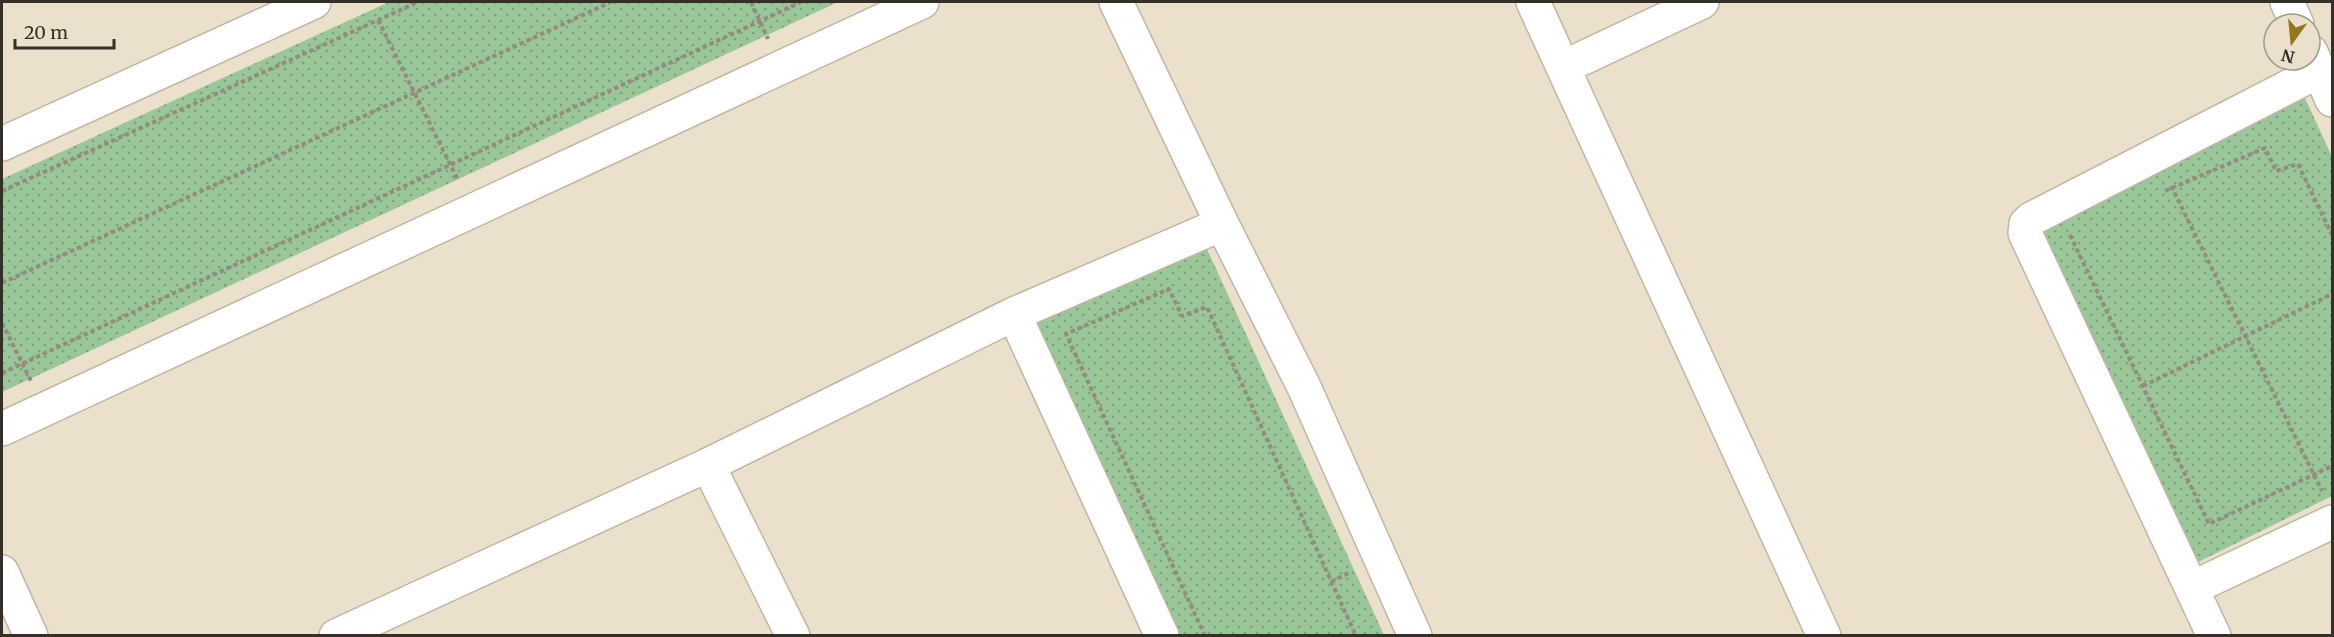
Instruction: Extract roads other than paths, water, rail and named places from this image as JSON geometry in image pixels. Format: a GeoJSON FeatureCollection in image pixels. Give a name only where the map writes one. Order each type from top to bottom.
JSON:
{"type":"FeatureCollection","features":[{"type":"Feature","properties":{"kind":"street"},"geometry":{"type":"LineString","coordinates":[[2,144],[314,2]]}},
{"type":"Feature","properties":{"kind":"street"},"geometry":{"type":"LineString","coordinates":[[2,429],[922,2]]}},
{"type":"Feature","properties":{"kind":"street"},"geometry":{"type":"LineString","coordinates":[[1116,2],[1222,224],[1304,387],[1415,636]]}},
{"type":"Feature","properties":{"kind":"street"},"geometry":{"type":"LineString","coordinates":[[1533,2],[1824,636]]}},
{"type":"Feature","properties":{"kind":"street"},"geometry":{"type":"LineString","coordinates":[[1564,67],[1702,2]]}},
{"type":"Feature","properties":{"kind":"street"},"geometry":{"type":"LineString","coordinates":[[2214,636],[2025,233],[2026,224],[2031,219],[2321,74]]}},
{"type":"Feature","properties":{"kind":"street"},"geometry":{"type":"LineString","coordinates":[[336,636],[708,465],[1014,314],[1222,224]]}},
{"type":"Feature","properties":{"kind":"street"},"geometry":{"type":"LineString","coordinates":[[1014,314],[1162,636]]}},
{"type":"Feature","properties":{"kind":"street"},"geometry":{"type":"LineString","coordinates":[[708,465],[794,636]]}},
{"type":"Feature","properties":{"kind":"street"},"geometry":{"type":"LineString","coordinates":[[2192,588],[2332,522]]}},
{"type":"Feature","properties":{"kind":"street"},"geometry":{"type":"LineString","coordinates":[[2,572],[31,636]]}}]}
